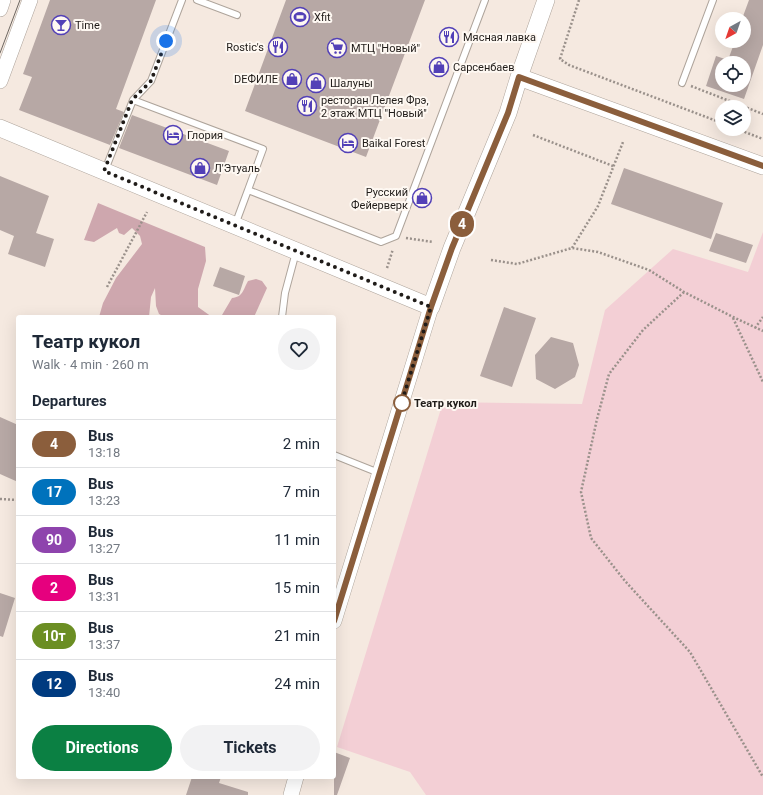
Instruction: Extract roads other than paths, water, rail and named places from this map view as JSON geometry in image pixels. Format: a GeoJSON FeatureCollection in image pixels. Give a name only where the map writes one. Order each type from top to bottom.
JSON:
{"type":"FeatureCollection","features":[{"type":"Feature","properties":{"kind":"main road"},"geometry":{"type":"LineString","coordinates":[[0,128],[431,307],[452,248],[508,113],[546,0]]}},
{"type":"Feature","properties":{"kind":"main road"},"geometry":{"type":"LineString","coordinates":[[519,77],[763,166]]}},
{"type":"Feature","properties":{"kind":"street"},"geometry":{"type":"LineString","coordinates":[[0,9],[3,0]]}},
{"type":"Feature","properties":{"kind":"street"},"geometry":{"type":"LineString","coordinates":[[0,81],[30,0]]}},
{"type":"Feature","properties":{"kind":"street"},"geometry":{"type":"LineString","coordinates":[[336,615],[431,307]]}},
{"type":"Feature","properties":{"kind":"street"},"geometry":{"type":"LineString","coordinates":[[291,795],[295,779]]}},
{"type":"Feature","properties":{"kind":"lane"},"geometry":{"type":"LineString","coordinates":[[104,171],[132,100],[151,81],[182,0]]}},
{"type":"Feature","properties":{"kind":"lane"},"geometry":{"type":"LineString","coordinates":[[197,0],[237,15]]}},
{"type":"Feature","properties":{"kind":"lane"},"geometry":{"type":"LineString","coordinates":[[248,190],[381,242],[396,236],[485,0]]}},
{"type":"Feature","properties":{"kind":"lane"},"geometry":{"type":"LineString","coordinates":[[682,83],[713,0]]}},
{"type":"Feature","properties":{"kind":"lane"},"geometry":{"type":"LineString","coordinates":[[132,100],[264,150],[235,226]]}},
{"type":"Feature","properties":{"kind":"lane"},"geometry":{"type":"LineString","coordinates":[[282,315],[285,293],[296,251]]}},
{"type":"Feature","properties":{"kind":"lane"},"geometry":{"type":"LineString","coordinates":[[336,456],[380,473]]}},
{"type":"Feature","properties":{"kind":"tram line"},"geometry":{"type":"LineString","coordinates":[[0,53],[20,0]]}},
{"type":"Feature","properties":{"kind":"place","name":"Xfit"},"geometry":{"type":"Point","coordinates":[300,17]}},
{"type":"Feature","properties":{"kind":"place","name":"Time"},"geometry":{"type":"Point","coordinates":[61,25]}},
{"type":"Feature","properties":{"kind":"place","name":"Мясная лавка"},"geometry":{"type":"Point","coordinates":[449,37]}},
{"type":"Feature","properties":{"kind":"place","name":"Rostic's"},"geometry":{"type":"Point","coordinates":[278,47]}},
{"type":"Feature","properties":{"kind":"place","name":"МТЦ \"Новый\""},"geometry":{"type":"Point","coordinates":[337,48]}},
{"type":"Feature","properties":{"kind":"place","name":"Сарсенбаев"},"geometry":{"type":"Point","coordinates":[439,67]}},
{"type":"Feature","properties":{"kind":"place","name":"DЕФИЛЕ"},"geometry":{"type":"Point","coordinates":[292,79]}},
{"type":"Feature","properties":{"kind":"place","name":"Шалуны"},"geometry":{"type":"Point","coordinates":[316,83]}},
{"type":"Feature","properties":{"kind":"place","name":"ресторан Лелея Фрэ, 2 этаж МТЦ \"Новый\""},"geometry":{"type":"Point","coordinates":[307,106]}},
{"type":"Feature","properties":{"kind":"place","name":"Глория"},"geometry":{"type":"Point","coordinates":[173,135]}},
{"type":"Feature","properties":{"kind":"place","name":"Baikal Forest"},"geometry":{"type":"Point","coordinates":[348,143]}},
{"type":"Feature","properties":{"kind":"place","name":"Л'Этуаль"},"geometry":{"type":"Point","coordinates":[200,168]}},
{"type":"Feature","properties":{"kind":"place","name":"Русский Фейерверк"},"geometry":{"type":"Point","coordinates":[422,198]}},
{"type":"Feature","properties":{"kind":"place","name":"Театр кукол"},"geometry":{"type":"Point","coordinates":[402,403]}}]}
